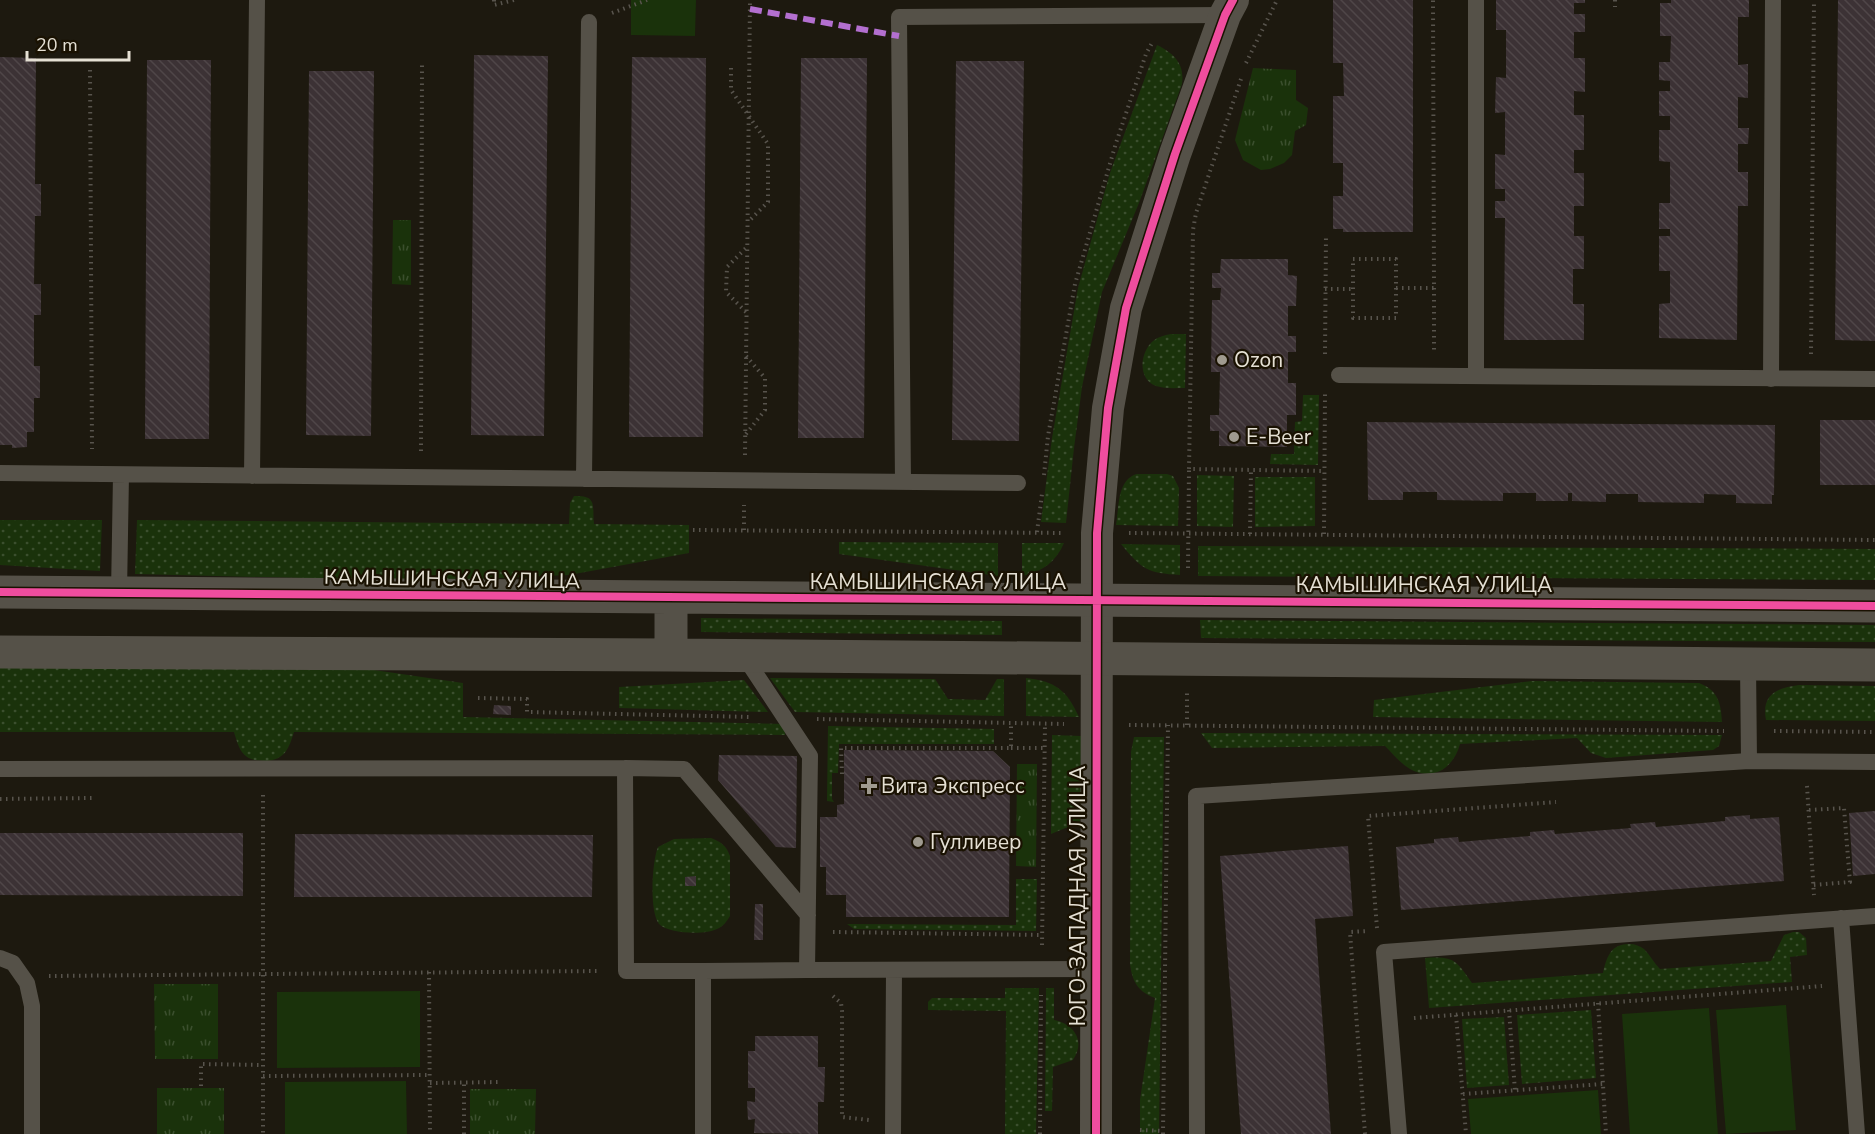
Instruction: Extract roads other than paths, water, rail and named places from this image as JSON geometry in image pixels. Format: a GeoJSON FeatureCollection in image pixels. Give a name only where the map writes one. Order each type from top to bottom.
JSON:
{"type":"FeatureCollection","features":[{"type":"Feature","properties":{"kind":"street","name":"ЮГО-ЗАПАДНАЯ УЛИЦА"},"geometry":{"type":"LineString","coordinates":[[1096,1134],[1097,533],[1108,408],[1126,308],[1175,154],[1229,7]]}},
{"type":"Feature","properties":{"kind":"street","name":"КАМЫШИНСКАЯ УЛИЦА"},"geometry":{"type":"LineString","coordinates":[[0,592],[671,599],[1875,606]]}},
{"type":"Feature","properties":{"kind":"street"},"geometry":{"type":"LineString","coordinates":[[671,599],[671,655]]}},
{"type":"Feature","properties":{"kind":"street"},"geometry":{"type":"LineString","coordinates":[[0,652],[1875,665]]}},
{"type":"Feature","properties":{"kind":"lane"},"geometry":{"type":"LineString","coordinates":[[252,476],[257,0]]}},
{"type":"Feature","properties":{"kind":"lane"},"geometry":{"type":"LineString","coordinates":[[1476,0],[1476,376]]}},
{"type":"Feature","properties":{"kind":"lane"},"geometry":{"type":"LineString","coordinates":[[1771,379],[1773,0]]}},
{"type":"Feature","properties":{"kind":"lane"},"geometry":{"type":"LineString","coordinates":[[903,482],[899,17],[1165,15],[1229,7]]}},
{"type":"Feature","properties":{"kind":"lane"},"geometry":{"type":"LineString","coordinates":[[584,478],[589,22]]}},
{"type":"Feature","properties":{"kind":"lane"},"geometry":{"type":"LineString","coordinates":[[1339,375],[1875,379]]}},
{"type":"Feature","properties":{"kind":"lane"},"geometry":{"type":"LineString","coordinates":[[0,473],[1018,483]]}},
{"type":"Feature","properties":{"kind":"lane"},"geometry":{"type":"LineString","coordinates":[[120,593],[121,475]]}},
{"type":"Feature","properties":{"kind":"lane"},"geometry":{"type":"LineString","coordinates":[[744,656],[810,756],[807,970]]}},
{"type":"Feature","properties":{"kind":"lane"},"geometry":{"type":"LineString","coordinates":[[1748,664],[1749,761]]}},
{"type":"Feature","properties":{"kind":"lane"},"geometry":{"type":"LineString","coordinates":[[1197,1134],[1196,796],[1749,761],[1875,762]]}},
{"type":"Feature","properties":{"kind":"lane"},"geometry":{"type":"LineString","coordinates":[[625,768],[626,971],[1096,969]]}},
{"type":"Feature","properties":{"kind":"lane"},"geometry":{"type":"LineString","coordinates":[[0,769],[684,769],[808,915]]}},
{"type":"Feature","properties":{"kind":"lane"},"geometry":{"type":"LineString","coordinates":[[1399,1134],[1384,952],[1875,916]]}},
{"type":"Feature","properties":{"kind":"lane"},"geometry":{"type":"LineString","coordinates":[[1841,918],[1857,1134]]}},
{"type":"Feature","properties":{"kind":"lane"},"geometry":{"type":"LineString","coordinates":[[0,958],[13,963],[27,983],[32,1006],[32,1134]]}},
{"type":"Feature","properties":{"kind":"lane"},"geometry":{"type":"LineString","coordinates":[[893,1134],[894,970]]}},
{"type":"Feature","properties":{"kind":"lane"},"geometry":{"type":"LineString","coordinates":[[703,971],[703,1134]]}},
{"type":"Feature","properties":{"kind":"place","name":"Ozon"},"geometry":{"type":"Point","coordinates":[1222,360]}},
{"type":"Feature","properties":{"kind":"place","name":"E-Beer"},"geometry":{"type":"Point","coordinates":[1234,437]}},
{"type":"Feature","properties":{"kind":"place","name":"Вита Экспресс"},"geometry":{"type":"Point","coordinates":[869,786]}},
{"type":"Feature","properties":{"kind":"place","name":"Гулливер"},"geometry":{"type":"Point","coordinates":[918,842]}}]}
